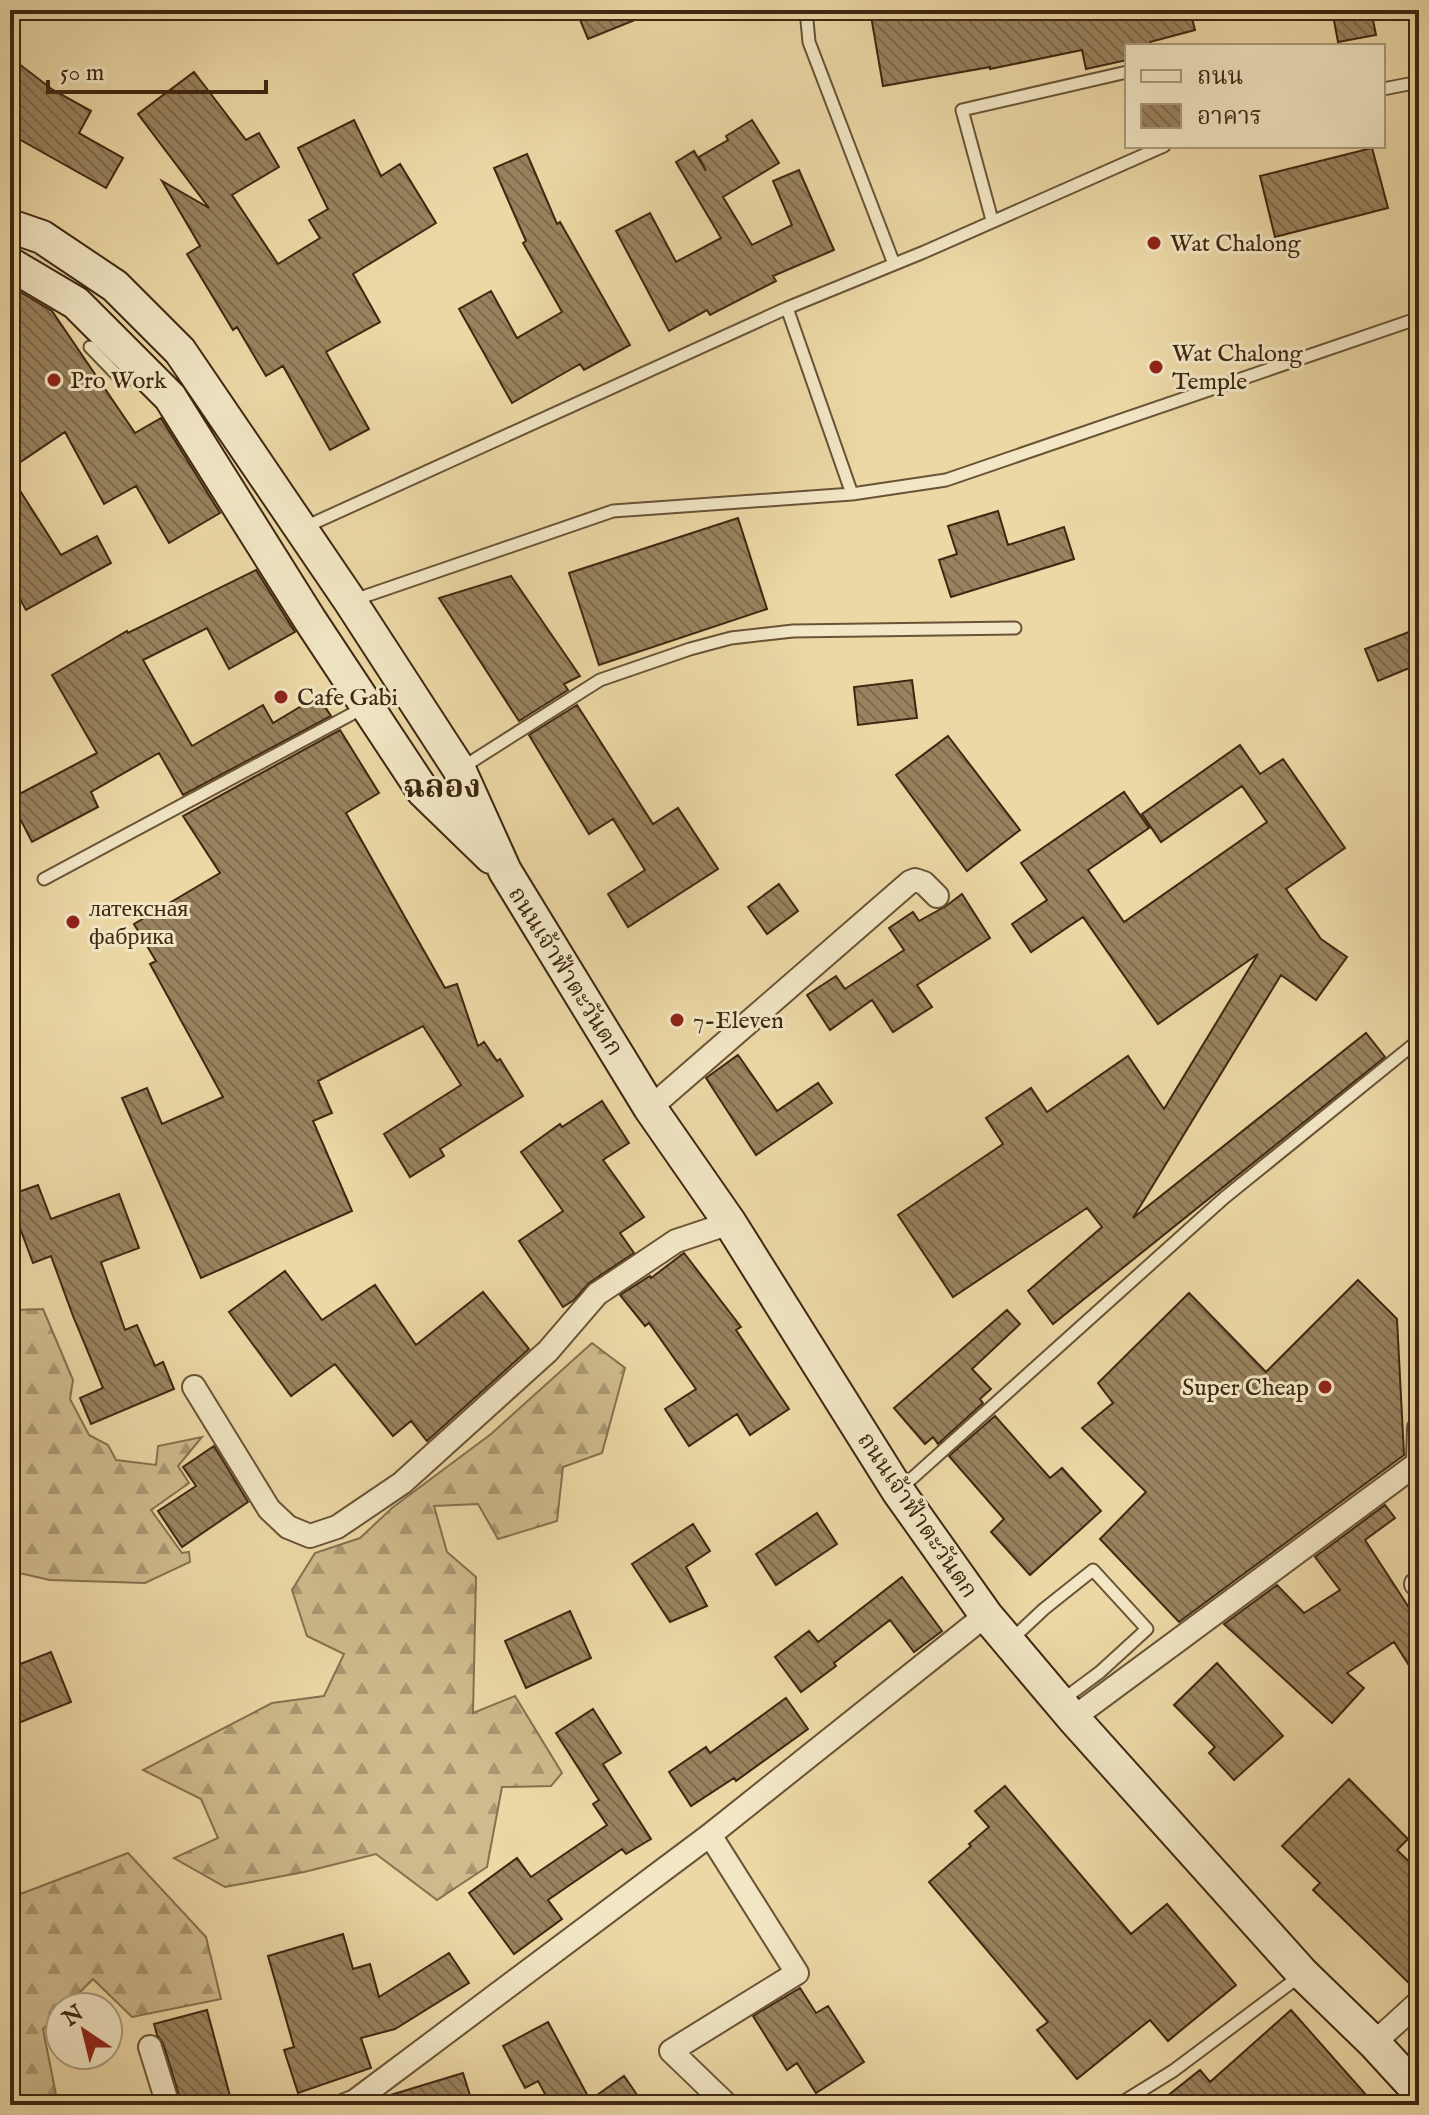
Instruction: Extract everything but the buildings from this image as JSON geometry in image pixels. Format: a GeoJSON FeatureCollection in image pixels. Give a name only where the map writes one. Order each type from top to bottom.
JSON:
{"type":"FeatureCollection","features":[{"type":"Feature","properties":{"kind":"main road","name":"ถนนเจ้าฟ้าตะวันตก"},"geometry":{"type":"LineString","coordinates":[[10,226],[42,237],[115,286],[180,351],[350,601],[459,769],[505,871],[650,1108],[730,1223],[898,1491],[986,1615],[1066,1710],[1303,1974],[1419,2092]]}},
{"type":"Feature","properties":{"kind":"main road","name":"ถนนเจ้าฟ้าตะวันตก"},"geometry":{"type":"LineString","coordinates":[[10,264],[76,303],[170,397],[310,620],[423,791],[505,871]]}},
{"type":"Feature","properties":{"kind":"main road"},"geometry":{"type":"LineString","coordinates":[[265,546],[301,529]]}},
{"type":"Feature","properties":{"kind":"main road"},"geometry":{"type":"LineString","coordinates":[[310,620],[350,601]]}},
{"type":"Feature","properties":{"kind":"street"},"geometry":{"type":"LineString","coordinates":[[650,1108],[910,882],[924,883],[937,896]]}},
{"type":"Feature","properties":{"kind":"street"},"geometry":{"type":"LineString","coordinates":[[194,1387],[269,1509],[288,1527],[310,1536],[337,1527],[402,1483],[548,1351],[597,1294],[676,1241],[730,1223]]}},
{"type":"Feature","properties":{"kind":"street"},"geometry":{"type":"LineString","coordinates":[[1066,1710],[1418,1463],[1419,1428]]}},
{"type":"Feature","properties":{"kind":"street"},"geometry":{"type":"LineString","coordinates":[[345,2105],[355,2101],[710,1835],[986,1615]]}},
{"type":"Feature","properties":{"kind":"street"},"geometry":{"type":"LineString","coordinates":[[710,1835],[797,1973],[671,2051],[727,2105]]}},
{"type":"Feature","properties":{"kind":"street"},"geometry":{"type":"LineString","coordinates":[[1374,2043],[1419,2002]]}},
{"type":"Feature","properties":{"kind":"street"},"geometry":{"type":"LineString","coordinates":[[150,2047],[168,2105]]}},
{"type":"Feature","properties":{"kind":"lane"},"geometry":{"type":"LineString","coordinates":[[806,10],[809,42],[894,264]]}},
{"type":"Feature","properties":{"kind":"lane"},"geometry":{"type":"LineString","coordinates":[[992,220],[962,110],[1125,72]]}},
{"type":"Feature","properties":{"kind":"lane"},"geometry":{"type":"LineString","coordinates":[[1385,89],[1419,82]]}},
{"type":"Feature","properties":{"kind":"lane"},"geometry":{"type":"LineString","coordinates":[[301,529],[787,308],[1159,148]]}},
{"type":"Feature","properties":{"kind":"lane"},"geometry":{"type":"LineString","coordinates":[[787,308],[852,494]]}},
{"type":"Feature","properties":{"kind":"lane"},"geometry":{"type":"LineString","coordinates":[[350,601],[613,511],[852,494],[946,480],[1419,318]]}},
{"type":"Feature","properties":{"kind":"lane"},"geometry":{"type":"LineString","coordinates":[[90,347],[122,380],[148,376]]}},
{"type":"Feature","properties":{"kind":"lane"},"geometry":{"type":"LineString","coordinates":[[459,769],[600,680],[731,638],[793,631],[1015,628]]}},
{"type":"Feature","properties":{"kind":"lane"},"geometry":{"type":"LineString","coordinates":[[44,879],[367,706]]}},
{"type":"Feature","properties":{"kind":"lane"},"geometry":{"type":"LineString","coordinates":[[898,1491],[1224,1198],[1419,1040]]}},
{"type":"Feature","properties":{"kind":"lane"},"geometry":{"type":"LineString","coordinates":[[1009,1643],[1044,1609],[1093,1570],[1147,1629],[1100,1672],[1066,1710]]}},
{"type":"Feature","properties":{"kind":"lane"},"geometry":{"type":"LineString","coordinates":[[1118,2105],[1173,2071],[1303,1974]]}},
{"type":"Feature","properties":{"kind":"green space"},"geometry":{"type":"Polygon","coordinates":[[[43,1309],[73,1380],[70,1399],[89,1435],[108,1445],[116,1460],[156,1465],[158,1446],[202,1437],[178,1466],[189,1483],[151,1510],[182,1553],[189,1552],[190,1562],[145,1583],[50,1580],[10,1571],[10,1326],[15,1310],[43,1309]]]}},
{"type":"Feature","properties":{"kind":"green space"},"geometry":{"type":"Polygon","coordinates":[[[592,1343],[625,1368],[602,1453],[563,1467],[557,1521],[498,1539],[478,1504],[434,1506],[447,1552],[476,1577],[473,1713],[515,1696],[562,1773],[551,1786],[502,1787],[487,1867],[437,1900],[376,1854],[225,1887],[174,1858],[218,1838],[201,1799],[143,1770],[272,1703],[324,1696],[344,1654],[307,1636],[292,1590],[315,1553],[360,1538],[392,1508],[491,1434],[592,1343]]]}},
{"type":"Feature","properties":{"kind":"green space"},"geometry":{"type":"Polygon","coordinates":[[[128,1853],[206,1937],[221,1999],[132,2017],[124,2009],[124,1991],[105,1991],[93,1979],[81,1991],[44,1991],[44,2071],[51,2071],[58,2105],[10,2105],[10,1898],[128,1853]]]}},
{"type":"Feature","properties":{"kind":"place","name":"Wat Chalong"},"geometry":{"type":"Point","coordinates":[1154,243]}},
{"type":"Feature","properties":{"kind":"place","name":"Wat Chalong Temple"},"geometry":{"type":"Point","coordinates":[1156,367]}},
{"type":"Feature","properties":{"kind":"place","name":"Pro Work"},"geometry":{"type":"Point","coordinates":[54,380]}},
{"type":"Feature","properties":{"kind":"place","name":"Cafe Gabi"},"geometry":{"type":"Point","coordinates":[281,697]}},
{"type":"Feature","properties":{"kind":"place","name":"латексная фабрика"},"geometry":{"type":"Point","coordinates":[73,922]}},
{"type":"Feature","properties":{"kind":"place","name":"7-Eleven"},"geometry":{"type":"Point","coordinates":[677,1020]}},
{"type":"Feature","properties":{"kind":"place","name":"Super Cheap"},"geometry":{"type":"Point","coordinates":[1325,1387]}},
{"type":"Feature","properties":{"kind":"district","name":"ฉลอง"},"geometry":{"type":"Point","coordinates":[442,786]}}]}
